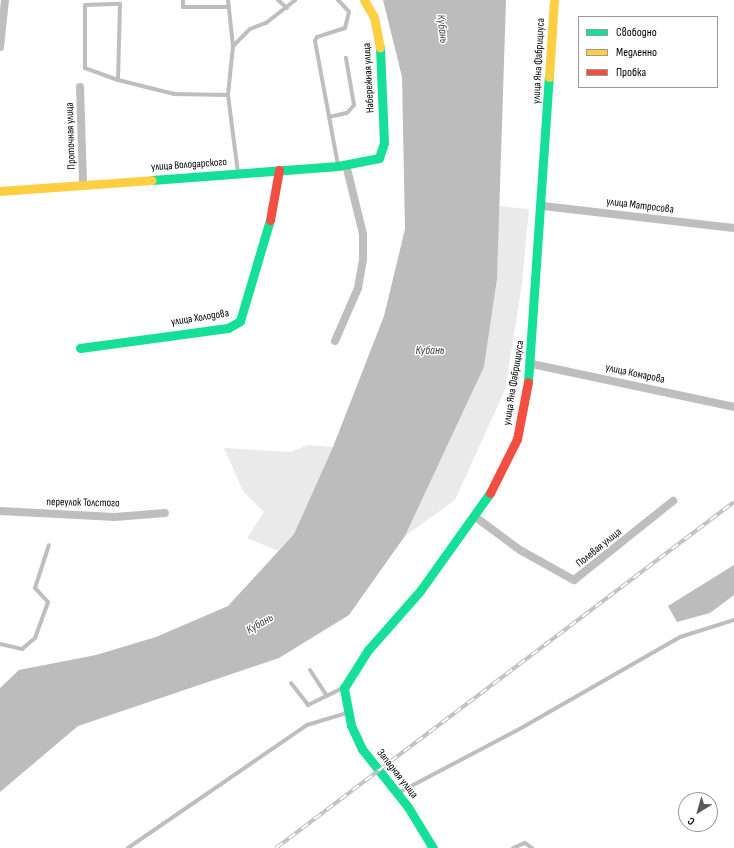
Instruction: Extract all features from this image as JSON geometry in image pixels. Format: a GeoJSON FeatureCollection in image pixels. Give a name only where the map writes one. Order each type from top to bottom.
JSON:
{"type":"FeatureCollection","features":[{"type":"Feature","properties":{"kind":"street"},"geometry":{"type":"LineString","coordinates":[[0,47],[5,0]]}},
{"type":"Feature","properties":{"kind":"street","name":"Набережная улица"},"geometry":{"type":"LineString","coordinates":[[364,0],[380,40],[384,143],[379,158]]}},
{"type":"Feature","properties":{"kind":"street","name":"улица Яна Фабрициуса"},"geometry":{"type":"LineString","coordinates":[[344,688],[368,650],[420,591],[474,516],[502,472],[517,439],[532,364],[554,0]]}},
{"type":"Feature","properties":{"kind":"street","name":"Проточная улица"},"geometry":{"type":"LineString","coordinates":[[80,87],[83,185]]}},
{"type":"Feature","properties":{"kind":"street","name":"улица Володарского"},"geometry":{"type":"LineString","coordinates":[[0,191],[342,165],[379,158]]}},
{"type":"Feature","properties":{"kind":"street"},"geometry":{"type":"LineString","coordinates":[[336,341],[358,288],[363,259],[363,234],[342,165]]}},
{"type":"Feature","properties":{"kind":"street","name":"улица Холодова"},"geometry":{"type":"LineString","coordinates":[[80,348],[228,328],[240,321],[276,196],[279,170]]}},
{"type":"Feature","properties":{"kind":"street","name":"улица Матросова"},"geometry":{"type":"LineString","coordinates":[[542,206],[734,228]]}},
{"type":"Feature","properties":{"kind":"street","name":"улица Комарова"},"geometry":{"type":"LineString","coordinates":[[532,364],[734,407]]}},
{"type":"Feature","properties":{"kind":"street","name":"Полевая улица"},"geometry":{"type":"LineString","coordinates":[[474,516],[520,550],[574,580],[673,501]]}},
{"type":"Feature","properties":{"kind":"street","name":"переулок Толстого"},"geometry":{"type":"LineString","coordinates":[[0,511],[115,517],[140,512],[165,513]]}},
{"type":"Feature","properties":{"kind":"street"},"geometry":{"type":"LineString","coordinates":[[344,688],[347,713]]}},
{"type":"Feature","properties":{"kind":"street","name":"Западная улица"},"geometry":{"type":"LineString","coordinates":[[347,713],[362,749],[397,793],[433,848]]}},
{"type":"Feature","properties":{"kind":"lane"},"geometry":{"type":"LineString","coordinates":[[183,0],[183,8],[229,7]]}},
{"type":"Feature","properties":{"kind":"lane"},"geometry":{"type":"LineString","coordinates":[[228,0],[233,46],[228,95],[238,174]]}},
{"type":"Feature","properties":{"kind":"lane"},"geometry":{"type":"LineString","coordinates":[[278,0],[287,8]]}},
{"type":"Feature","properties":{"kind":"lane"},"geometry":{"type":"LineString","coordinates":[[233,46],[250,30],[266,23],[296,0]]}},
{"type":"Feature","properties":{"kind":"lane"},"geometry":{"type":"LineString","coordinates":[[338,0],[349,12],[349,20],[345,28],[317,38],[315,42],[329,116],[342,165]]}},
{"type":"Feature","properties":{"kind":"lane"},"geometry":{"type":"LineString","coordinates":[[118,80],[121,9],[115,2],[90,2],[83,10],[85,68],[118,80],[174,94],[228,95]]}},
{"type":"Feature","properties":{"kind":"lane"},"geometry":{"type":"LineString","coordinates":[[329,116],[347,114],[354,104],[346,58]]}},
{"type":"Feature","properties":{"kind":"lane"},"geometry":{"type":"LineString","coordinates":[[0,644],[22,649],[35,638],[48,602],[35,588],[49,545]]}},
{"type":"Feature","properties":{"kind":"lane"},"geometry":{"type":"LineString","coordinates":[[397,793],[523,727],[680,637],[734,620]]}},
{"type":"Feature","properties":{"kind":"lane"},"geometry":{"type":"LineString","coordinates":[[310,670],[326,695]]}},
{"type":"Feature","properties":{"kind":"lane"},"geometry":{"type":"LineString","coordinates":[[291,683],[308,705],[326,695],[344,688]]}},
{"type":"Feature","properties":{"kind":"lane"},"geometry":{"type":"LineString","coordinates":[[128,848],[306,726],[347,713]]}},
{"type":"Feature","properties":{"kind":"lane"},"geometry":{"type":"LineString","coordinates":[[513,848],[525,843],[532,848]]}},
{"type":"Feature","properties":{"kind":"shaded area"},"geometry":{"type":"Polygon","coordinates":[[[499,206],[529,209],[522,284],[505,390],[455,500],[405,536],[484,367],[497,279],[499,206]]]}},
{"type":"Feature","properties":{"kind":"shaded area"},"geometry":{"type":"Polygon","coordinates":[[[308,445],[333,447],[294,534],[278,551],[247,538],[264,512],[243,491],[224,448],[290,452],[308,445]]]}},
{"type":"Feature","properties":{"kind":"water","name":"Кубань"},"geometry":{"type":"Polygon","coordinates":[[[383,0],[506,0],[497,279],[484,367],[405,536],[349,615],[279,658],[78,726],[0,792],[0,688],[19,670],[96,655],[156,637],[228,606],[294,534],[333,447],[384,316],[405,229],[402,77],[383,0]]]}},
{"type":"Feature","properties":{"kind":"water"},"geometry":{"type":"Polygon","coordinates":[[[734,565],[734,595],[710,613],[677,622],[668,606],[734,565]]]}},
{"type":"Feature","properties":{"kind":"railway"},"geometry":{"type":"LineString","coordinates":[[276,848],[734,502]]}},
{"type":"Feature","properties":{"kind":"traffic: fast"},"geometry":{"type":"LineString","coordinates":[[152,180],[338,166],[379,158],[384,143],[380,47]]}},
{"type":"Feature","properties":{"kind":"traffic: fast"},"geometry":{"type":"LineString","coordinates":[[528,382],[549,77]]}},
{"type":"Feature","properties":{"kind":"traffic: fast"},"geometry":{"type":"LineString","coordinates":[[80,348],[228,328],[240,321],[270,220]]}},
{"type":"Feature","properties":{"kind":"traffic: fast"},"geometry":{"type":"LineString","coordinates":[[433,848],[408,807],[362,749],[351,725],[344,688],[368,650],[420,591],[490,493]]}},
{"type":"Feature","properties":{"kind":"traffic: slow"},"geometry":{"type":"LineString","coordinates":[[364,0],[374,17],[380,47]]}},
{"type":"Feature","properties":{"kind":"traffic: slow"},"geometry":{"type":"LineString","coordinates":[[549,77],[554,0]]}},
{"type":"Feature","properties":{"kind":"traffic: slow"},"geometry":{"type":"LineString","coordinates":[[0,191],[152,180]]}},
{"type":"Feature","properties":{"kind":"traffic: jam"},"geometry":{"type":"LineString","coordinates":[[270,220],[279,170]]}},
{"type":"Feature","properties":{"kind":"traffic: jam"},"geometry":{"type":"LineString","coordinates":[[490,493],[517,439],[528,382]]}}]}
